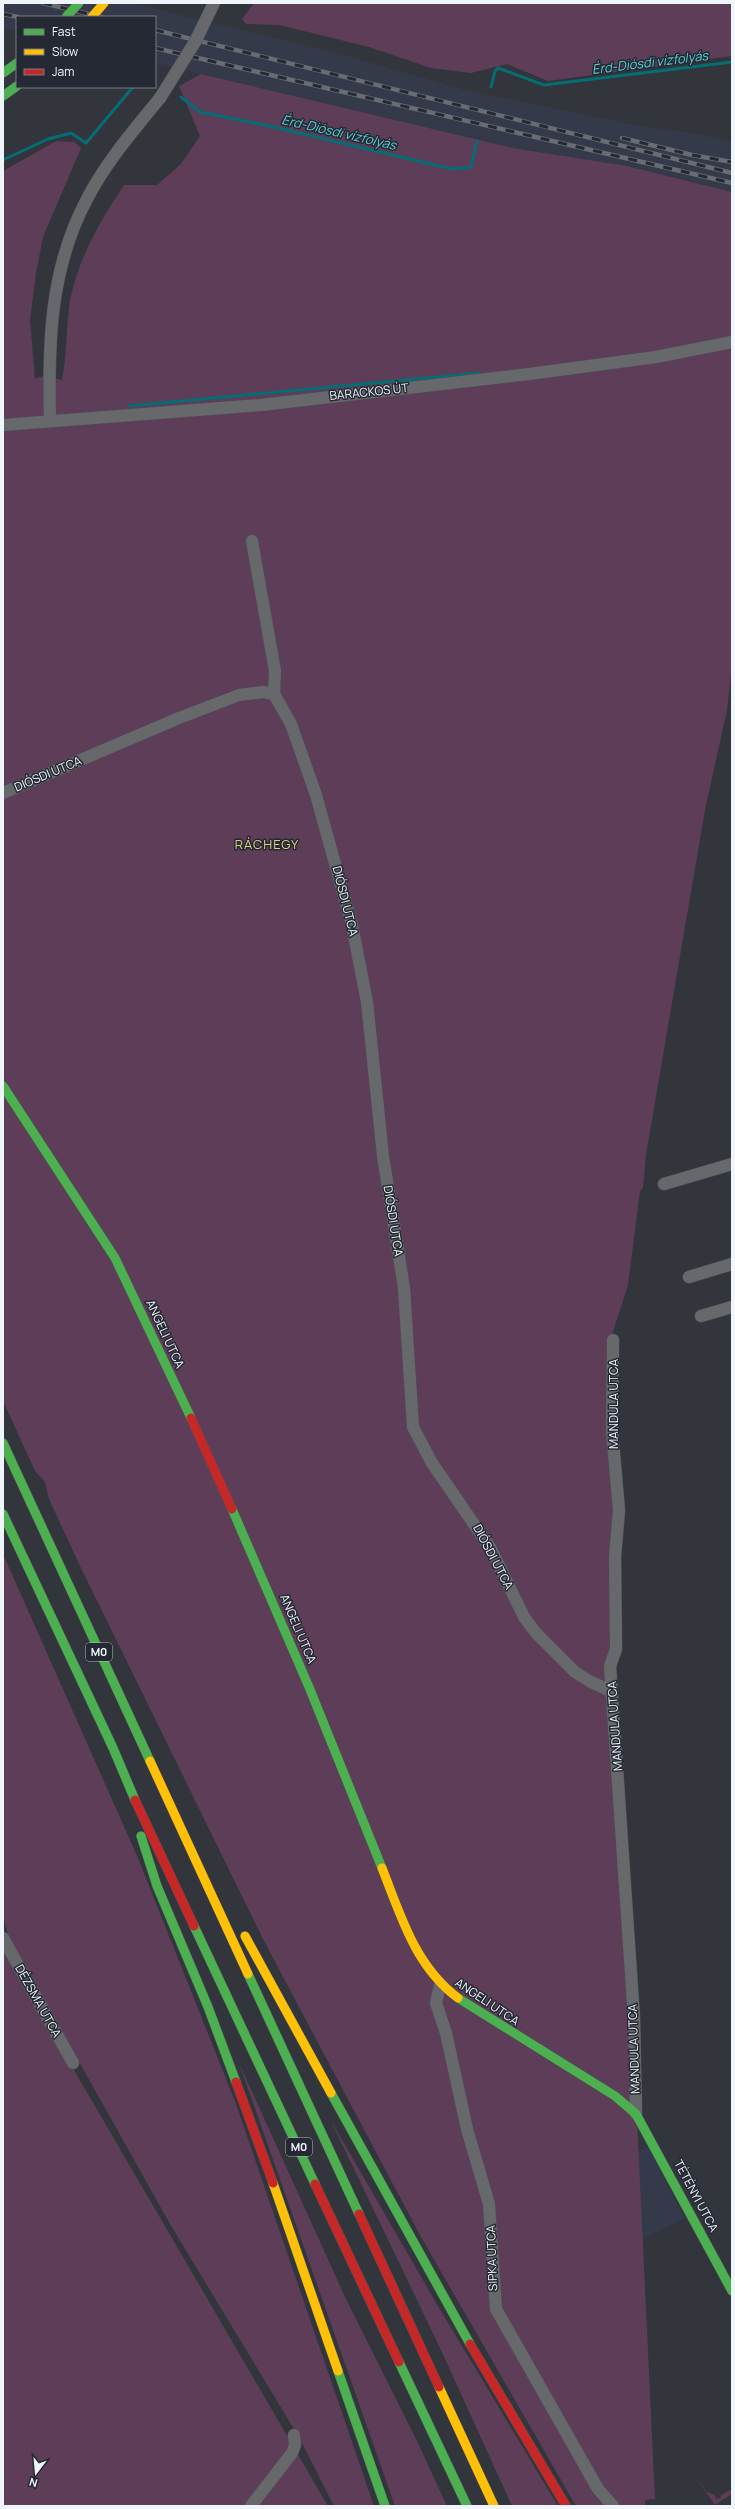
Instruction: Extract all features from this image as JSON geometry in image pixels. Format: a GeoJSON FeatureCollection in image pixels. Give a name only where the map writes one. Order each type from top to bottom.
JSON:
{"type":"FeatureCollection","features":[{"type":"Feature","properties":{"kind":"main road"},"geometry":{"type":"LineString","coordinates":[[67,16],[79,3]]}},
{"type":"Feature","properties":{"kind":"main road"},"geometry":{"type":"LineString","coordinates":[[93,16],[104,3]]}},
{"type":"Feature","properties":{"kind":"main road"},"geometry":{"type":"LineString","coordinates":[[3,73],[16,64]]}},
{"type":"Feature","properties":{"kind":"main road"},"geometry":{"type":"LineString","coordinates":[[6,94],[16,87]]}},
{"type":"Feature","properties":{"kind":"main road","name":"ANGELI UTCA"},"geometry":{"type":"LineString","coordinates":[[3,1086],[90,1217],[135,1298],[265,1583],[415,1948],[440,1985],[469,2007],[615,2096],[636,2114]]}},
{"type":"Feature","properties":{"kind":"main road","name":"M0"},"geometry":{"type":"LineString","coordinates":[[3,1443],[494,2506]]}},
{"type":"Feature","properties":{"kind":"main road","name":"M0"},"geometry":{"type":"LineString","coordinates":[[3,1514],[112,1748],[129,1788],[467,2506]]}},
{"type":"Feature","properties":{"kind":"main road"},"geometry":{"type":"LineString","coordinates":[[129,1788],[150,1873],[202,1988],[280,2202],[385,2506]]}},
{"type":"Feature","properties":{"kind":"main road"},"geometry":{"type":"LineString","coordinates":[[196,1862],[215,1881]]}},
{"type":"Feature","properties":{"kind":"main road"},"geometry":{"type":"LineString","coordinates":[[240,1925],[464,2333],[566,2506]]}},
{"type":"Feature","properties":{"kind":"main road","name":"TÉTÉNYI UTCA"},"geometry":{"type":"LineString","coordinates":[[636,2114],[732,2291]]}},
{"type":"Feature","properties":{"kind":"street"},"geometry":{"type":"LineString","coordinates":[[50,420],[50,329],[52,304],[64,255],[83,206],[96,183],[160,98],[195,42],[214,3]]}},
{"type":"Feature","properties":{"kind":"street","name":"BARACKOS ÚT"},"geometry":{"type":"LineString","coordinates":[[3,425],[50,420],[261,405],[640,360],[732,342]]}},
{"type":"Feature","properties":{"kind":"street"},"geometry":{"type":"LineString","coordinates":[[252,541],[275,671],[274,694]]}},
{"type":"Feature","properties":{"kind":"street","name":"DIÓSDI UTCA"},"geometry":{"type":"LineString","coordinates":[[3,793],[179,718],[239,695],[264,692],[274,694],[291,724],[316,795],[352,925],[367,1002],[383,1156],[404,1288],[413,1427],[432,1463],[491,1549],[524,1617],[541,1638],[575,1672],[590,1682],[611,1691]]}},
{"type":"Feature","properties":{"kind":"street"},"geometry":{"type":"LineString","coordinates":[[664,1184],[732,1164]]}},
{"type":"Feature","properties":{"kind":"street"},"geometry":{"type":"LineString","coordinates":[[689,1277],[732,1264]]}},
{"type":"Feature","properties":{"kind":"street"},"geometry":{"type":"LineString","coordinates":[[701,1316],[732,1307]]}},
{"type":"Feature","properties":{"kind":"street","name":"MANDULA UTCA"},"geometry":{"type":"LineString","coordinates":[[613,1340],[612,1431],[619,1510],[616,1557],[616,1649],[610,1666],[634,2018],[636,2114]]}},
{"type":"Feature","properties":{"kind":"street","name":"DÉZSMA UTCA"},"geometry":{"type":"LineString","coordinates":[[3,1938],[73,2063]]}},
{"type":"Feature","properties":{"kind":"street","name":"SIPKA UTCA"},"geometry":{"type":"LineString","coordinates":[[440,1985],[436,2003],[446,2033],[467,2129],[489,2204],[496,2309],[598,2489],[613,2506]]}},
{"type":"Feature","properties":{"kind":"street"},"geometry":{"type":"LineString","coordinates":[[252,2506],[292,2453],[295,2445],[294,2435]]}},
{"type":"Feature","properties":{"kind":"shaded area"},"geometry":{"type":"Polygon","coordinates":[[[3,3],[132,3],[344,55],[465,90],[635,125],[698,134],[732,142],[732,192],[627,166],[513,148],[156,63],[156,16],[16,16],[16,31],[3,28],[3,3]]]}},
{"type":"Feature","properties":{"kind":"shaded area"},"geometry":{"type":"Polygon","coordinates":[[[254,3],[732,3],[732,56],[548,81],[507,64],[471,73],[431,68],[369,47],[279,25],[246,24],[242,19],[254,3]]]}},
{"type":"Feature","properties":{"kind":"shaded area"},"geometry":{"type":"Polygon","coordinates":[[[201,74],[513,148],[627,166],[732,192],[732,666],[727,710],[705,810],[646,1155],[643,1188],[640,1191],[628,1285],[611,1338],[615,1653],[655,2499],[645,2500],[645,2506],[576,2506],[421,2237],[263,1939],[80,1566],[49,1499],[45,1482],[35,1471],[3,1401],[3,171],[56,141],[74,142],[81,148],[43,237],[36,273],[30,320],[35,379],[43,376],[62,380],[70,301],[79,270],[91,240],[124,185],[157,185],[181,164],[200,136],[179,86],[201,74]]]}},
{"type":"Feature","properties":{"kind":"shaded area"},"geometry":{"type":"Polygon","coordinates":[[[3,1554],[138,1858],[236,2104],[374,2506],[334,2506],[300,2439],[170,2224],[8,1935],[3,1915],[3,1554]]]}},
{"type":"Feature","properties":{"kind":"shaded area"},"geometry":{"type":"Polygon","coordinates":[[[3,1948],[328,2506],[3,2506],[3,1948]]]}},
{"type":"Feature","properties":{"kind":"shaded area"},"geometry":{"type":"Polygon","coordinates":[[[239,2063],[346,2299],[416,2439],[447,2506],[395,2506],[239,2063]]]}},
{"type":"Feature","properties":{"kind":"shaded area"},"geometry":{"type":"Polygon","coordinates":[[[330,2119],[435,2301],[558,2506],[512,2506],[440,2348],[330,2119]]]}},
{"type":"Feature","properties":{"kind":"shaded area"},"geometry":{"type":"Polygon","coordinates":[[[648,2147],[685,2219],[641,2239],[638,2151],[648,2147]]]}},
{"type":"Feature","properties":{"kind":"shaded area"},"geometry":{"type":"Polygon","coordinates":[[[694,2475],[707,2492],[715,2495],[716,2499],[721,2498],[721,2495],[732,2489],[732,2494],[715,2505],[694,2475]]]}},
{"type":"Feature","properties":{"kind":"waterway","name":"Érd-Diósdi vízfolyás"},"geometry":{"type":"LineString","coordinates":[[491,87],[495,71],[498,68],[544,85],[732,62]]}},
{"type":"Feature","properties":{"kind":"waterway","name":"Érd-Diósdi vízfolyás"},"geometry":{"type":"LineString","coordinates":[[3,160],[48,139],[71,133],[86,143],[132,88]]}},
{"type":"Feature","properties":{"kind":"waterway","name":"Érd-Diósdi vízfolyás"},"geometry":{"type":"LineString","coordinates":[[181,97],[200,112],[265,125],[452,169],[471,167],[477,141]]}},
{"type":"Feature","properties":{"kind":"waterway"},"geometry":{"type":"LineString","coordinates":[[129,406],[480,373]]}},
{"type":"Feature","properties":{"kind":"railway"},"geometry":{"type":"LineString","coordinates":[[43,3],[97,16]]}},
{"type":"Feature","properties":{"kind":"railway"},"geometry":{"type":"LineString","coordinates":[[3,14],[16,17]]}},
{"type":"Feature","properties":{"kind":"railway"},"geometry":{"type":"LineString","coordinates":[[156,30],[732,173]]}},
{"type":"Feature","properties":{"kind":"railway"},"geometry":{"type":"LineString","coordinates":[[156,48],[732,183]]}},
{"type":"Feature","properties":{"kind":"railway"},"geometry":{"type":"LineString","coordinates":[[622,138],[692,155],[732,162]]}},
{"type":"Feature","properties":{"kind":"traffic: fast"},"geometry":{"type":"LineString","coordinates":[[67,16],[79,3]]}},
{"type":"Feature","properties":{"kind":"traffic: fast"},"geometry":{"type":"LineString","coordinates":[[3,73],[16,64]]}},
{"type":"Feature","properties":{"kind":"traffic: fast"},"geometry":{"type":"LineString","coordinates":[[3,96],[16,87]]}},
{"type":"Feature","properties":{"kind":"traffic: fast"},"geometry":{"type":"LineString","coordinates":[[3,1086],[115,1258],[191,1418]]}},
{"type":"Feature","properties":{"kind":"traffic: fast"},"geometry":{"type":"LineString","coordinates":[[3,1443],[150,1761]]}},
{"type":"Feature","properties":{"kind":"traffic: fast"},"geometry":{"type":"LineString","coordinates":[[232,1509],[309,1687],[382,1868]]}},
{"type":"Feature","properties":{"kind":"traffic: fast"},"geometry":{"type":"LineString","coordinates":[[3,1514],[113,1748],[135,1800]]}},
{"type":"Feature","properties":{"kind":"traffic: fast"},"geometry":{"type":"LineString","coordinates":[[141,1836],[157,1886],[208,2007],[236,2082]]}},
{"type":"Feature","properties":{"kind":"traffic: fast"},"geometry":{"type":"LineString","coordinates":[[194,1926],[315,2184]]}},
{"type":"Feature","properties":{"kind":"traffic: fast"},"geometry":{"type":"LineString","coordinates":[[248,1974],[359,2214]]}},
{"type":"Feature","properties":{"kind":"traffic: fast"},"geometry":{"type":"LineString","coordinates":[[458,1998],[615,2096],[636,2114],[732,2291]]}},
{"type":"Feature","properties":{"kind":"traffic: fast"},"geometry":{"type":"LineString","coordinates":[[331,2093],[470,2344]]}},
{"type":"Feature","properties":{"kind":"traffic: fast"},"geometry":{"type":"LineString","coordinates":[[399,2362],[467,2506]]}},
{"type":"Feature","properties":{"kind":"traffic: fast"},"geometry":{"type":"LineString","coordinates":[[338,2371],[385,2506]]}},
{"type":"Feature","properties":{"kind":"traffic: slow"},"geometry":{"type":"LineString","coordinates":[[93,16],[104,3]]}},
{"type":"Feature","properties":{"kind":"traffic: slow"},"geometry":{"type":"LineString","coordinates":[[150,1761],[248,1974]]}},
{"type":"Feature","properties":{"kind":"traffic: slow"},"geometry":{"type":"LineString","coordinates":[[382,1868],[403,1922],[420,1955],[443,1985],[458,1998]]}},
{"type":"Feature","properties":{"kind":"traffic: slow"},"geometry":{"type":"LineString","coordinates":[[245,1936],[331,2093]]}},
{"type":"Feature","properties":{"kind":"traffic: slow"},"geometry":{"type":"LineString","coordinates":[[273,2183],[338,2371]]}},
{"type":"Feature","properties":{"kind":"traffic: slow"},"geometry":{"type":"LineString","coordinates":[[439,2387],[494,2506]]}},
{"type":"Feature","properties":{"kind":"traffic: jam"},"geometry":{"type":"LineString","coordinates":[[191,1418],[232,1509]]}},
{"type":"Feature","properties":{"kind":"traffic: jam"},"geometry":{"type":"LineString","coordinates":[[135,1800],[194,1926]]}},
{"type":"Feature","properties":{"kind":"traffic: jam"},"geometry":{"type":"LineString","coordinates":[[236,2082],[273,2183]]}},
{"type":"Feature","properties":{"kind":"traffic: jam"},"geometry":{"type":"LineString","coordinates":[[315,2184],[399,2362]]}},
{"type":"Feature","properties":{"kind":"traffic: jam"},"geometry":{"type":"LineString","coordinates":[[359,2214],[439,2387]]}},
{"type":"Feature","properties":{"kind":"traffic: jam"},"geometry":{"type":"LineString","coordinates":[[470,2344],[566,2506]]}},
{"type":"Feature","properties":{"kind":"district","name":"RÁCHEGY"},"geometry":{"type":"Point","coordinates":[267,844]}}]}
